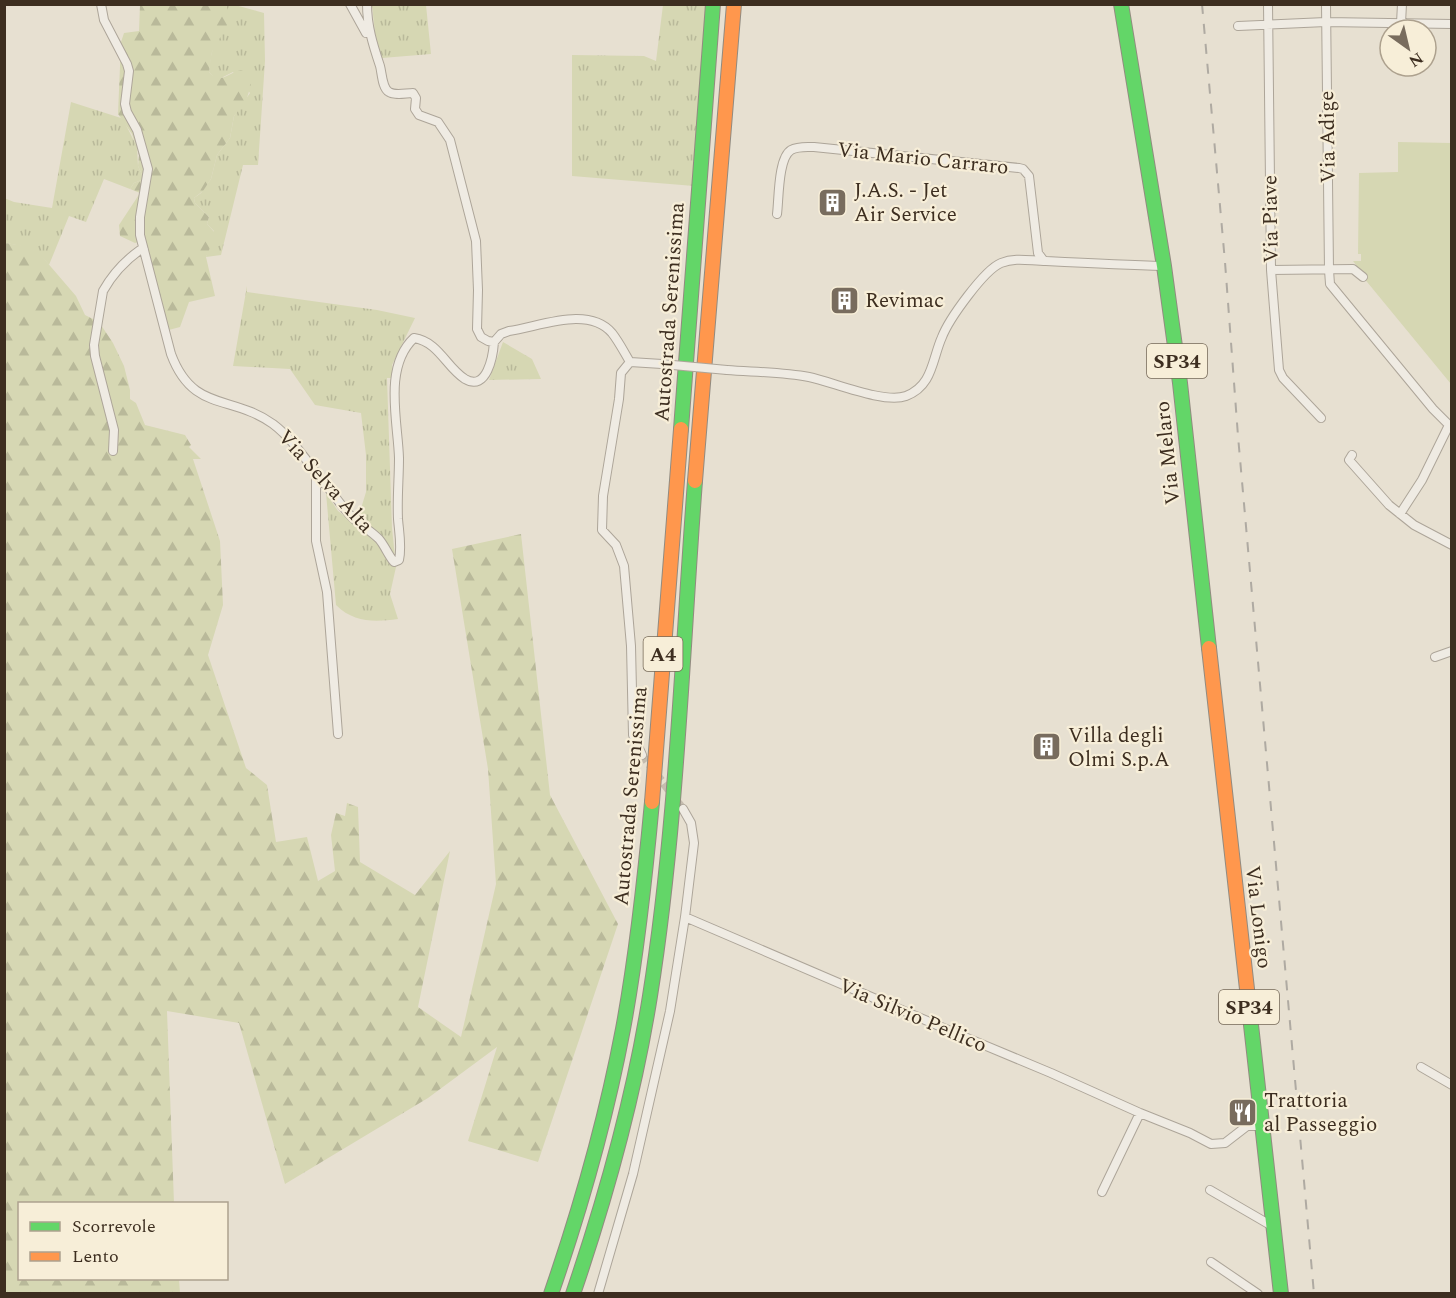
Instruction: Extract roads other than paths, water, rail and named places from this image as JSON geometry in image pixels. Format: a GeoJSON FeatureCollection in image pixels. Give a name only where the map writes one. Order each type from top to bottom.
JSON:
{"type":"FeatureCollection","features":[{"type":"Feature","properties":{"kind":"main road","name":"Autostrada Serenissima"},"geometry":{"type":"LineString","coordinates":[[551,1293],[573,1230],[601,1132],[621,1038],[640,919],[660,695],[713,4]]}},
{"type":"Feature","properties":{"kind":"main road","name":"Autostrada Serenissima"},"geometry":{"type":"LineString","coordinates":[[573,1293],[606,1189],[630,1095],[650,997],[663,901],[675,771],[698,435],[734,4]]}},
{"type":"Feature","properties":{"kind":"main road","name":"Via Melaro"},"geometry":{"type":"LineString","coordinates":[[1121,4],[1164,266],[1188,454],[1217,720]]}},
{"type":"Feature","properties":{"kind":"main road","name":"Via Lonigo"},"geometry":{"type":"LineString","coordinates":[[1217,720],[1281,1293]]}},
{"type":"Feature","properties":{"kind":"street","name":"Via Selva Alta"},"geometry":{"type":"LineString","coordinates":[[101,4],[104,20],[129,71],[125,104],[137,130],[148,169],[139,225],[177,370],[191,388],[205,396],[273,424],[294,444],[350,515],[369,529],[384,545],[394,562],[399,561],[400,550],[399,457],[393,393],[405,350],[414,338],[421,339],[432,346],[465,379],[479,381],[488,371],[494,342]]}},
{"type":"Feature","properties":{"kind":"street"},"geometry":{"type":"LineString","coordinates":[[350,4],[372,44],[385,88],[389,93],[413,93],[415,109],[419,115],[438,122],[450,140],[476,241],[477,329],[481,337],[494,342],[501,334],[508,331],[569,319],[590,320],[612,332],[630,362]]}},
{"type":"Feature","properties":{"kind":"street"},"geometry":{"type":"LineString","coordinates":[[367,4],[372,44]]}},
{"type":"Feature","properties":{"kind":"street","name":"Via Piave"},"geometry":{"type":"LineString","coordinates":[[1268,4],[1271,270],[1279,370],[1283,378],[1321,418]]}},
{"type":"Feature","properties":{"kind":"street","name":"Via Adige"},"geometry":{"type":"LineString","coordinates":[[1326,4],[1329,270]]}},
{"type":"Feature","properties":{"kind":"street"},"geometry":{"type":"LineString","coordinates":[[1238,26],[1326,22],[1378,23]]}},
{"type":"Feature","properties":{"kind":"street","name":"Via Mario Carraro"},"geometry":{"type":"LineString","coordinates":[[777,214],[783,160],[791,150],[799,147],[1019,168],[1029,176],[1038,253],[1046,261]]}},
{"type":"Feature","properties":{"kind":"street"},"geometry":{"type":"LineString","coordinates":[[113,452],[114,430],[94,345],[103,291],[131,257],[140,250],[144,250]]}},
{"type":"Feature","properties":{"kind":"street"},"geometry":{"type":"LineString","coordinates":[[630,362],[808,377],[897,398],[907,396],[925,384],[949,323],[980,280],[999,264],[1013,260],[1164,266]]}},
{"type":"Feature","properties":{"kind":"street"},"geometry":{"type":"LineString","coordinates":[[1271,270],[1341,268],[1353,269],[1363,277]]}},
{"type":"Feature","properties":{"kind":"street"},"geometry":{"type":"LineString","coordinates":[[1329,270],[1330,284],[1450,425],[1422,480],[1400,514]]}},
{"type":"Feature","properties":{"kind":"street"},"geometry":{"type":"LineString","coordinates":[[630,362],[621,373],[603,496],[602,530],[616,545],[624,566],[631,646],[633,735],[642,754]]}},
{"type":"Feature","properties":{"kind":"street"},"geometry":{"type":"LineString","coordinates":[[1352,455],[1349,460],[1389,505],[1414,525],[1452,545]]}},
{"type":"Feature","properties":{"kind":"street"},"geometry":{"type":"LineString","coordinates":[[316,472],[316,541],[327,592],[338,734]]}},
{"type":"Feature","properties":{"kind":"street"},"geometry":{"type":"LineString","coordinates":[[1435,657],[1452,651]]}},
{"type":"Feature","properties":{"kind":"street"},"geometry":{"type":"LineString","coordinates":[[598,1293],[633,1174],[670,1011],[686,917],[694,843],[691,823],[683,809]]}},
{"type":"Feature","properties":{"kind":"street","name":"Via Silvio Pellico"},"geometry":{"type":"LineString","coordinates":[[686,917],[1052,1073],[1211,1144],[1225,1143],[1247,1126],[1263,1126]]}},
{"type":"Feature","properties":{"kind":"street"},"geometry":{"type":"LineString","coordinates":[[1421,1067],[1452,1085]]}},
{"type":"Feature","properties":{"kind":"street"},"geometry":{"type":"LineString","coordinates":[[1102,1192],[1140,1113]]}},
{"type":"Feature","properties":{"kind":"street"},"geometry":{"type":"LineString","coordinates":[[1210,1190],[1272,1226]]}},
{"type":"Feature","properties":{"kind":"street"},"geometry":{"type":"LineString","coordinates":[[1211,1262],[1258,1293]]}},
{"type":"Feature","properties":{"kind":"tunnel"},"geometry":{"type":"LineString","coordinates":[[642,755],[683,809]]}},
{"type":"Feature","properties":{"kind":"railway"},"geometry":{"type":"LineString","coordinates":[[1202,4],[1314,1294]]}},
{"type":"Feature","properties":{"kind":"place","name":"J.A.S. - Jet Air Service"},"geometry":{"type":"Point","coordinates":[833,202]}},
{"type":"Feature","properties":{"kind":"place","name":"Revimac"},"geometry":{"type":"Point","coordinates":[844,300]}},
{"type":"Feature","properties":{"kind":"place","name":"Villa degli Olmi S.p.A"},"geometry":{"type":"Point","coordinates":[1047,747]}},
{"type":"Feature","properties":{"kind":"place","name":"Trattoria al Passeggio"},"geometry":{"type":"Point","coordinates":[1243,1112]}}]}
